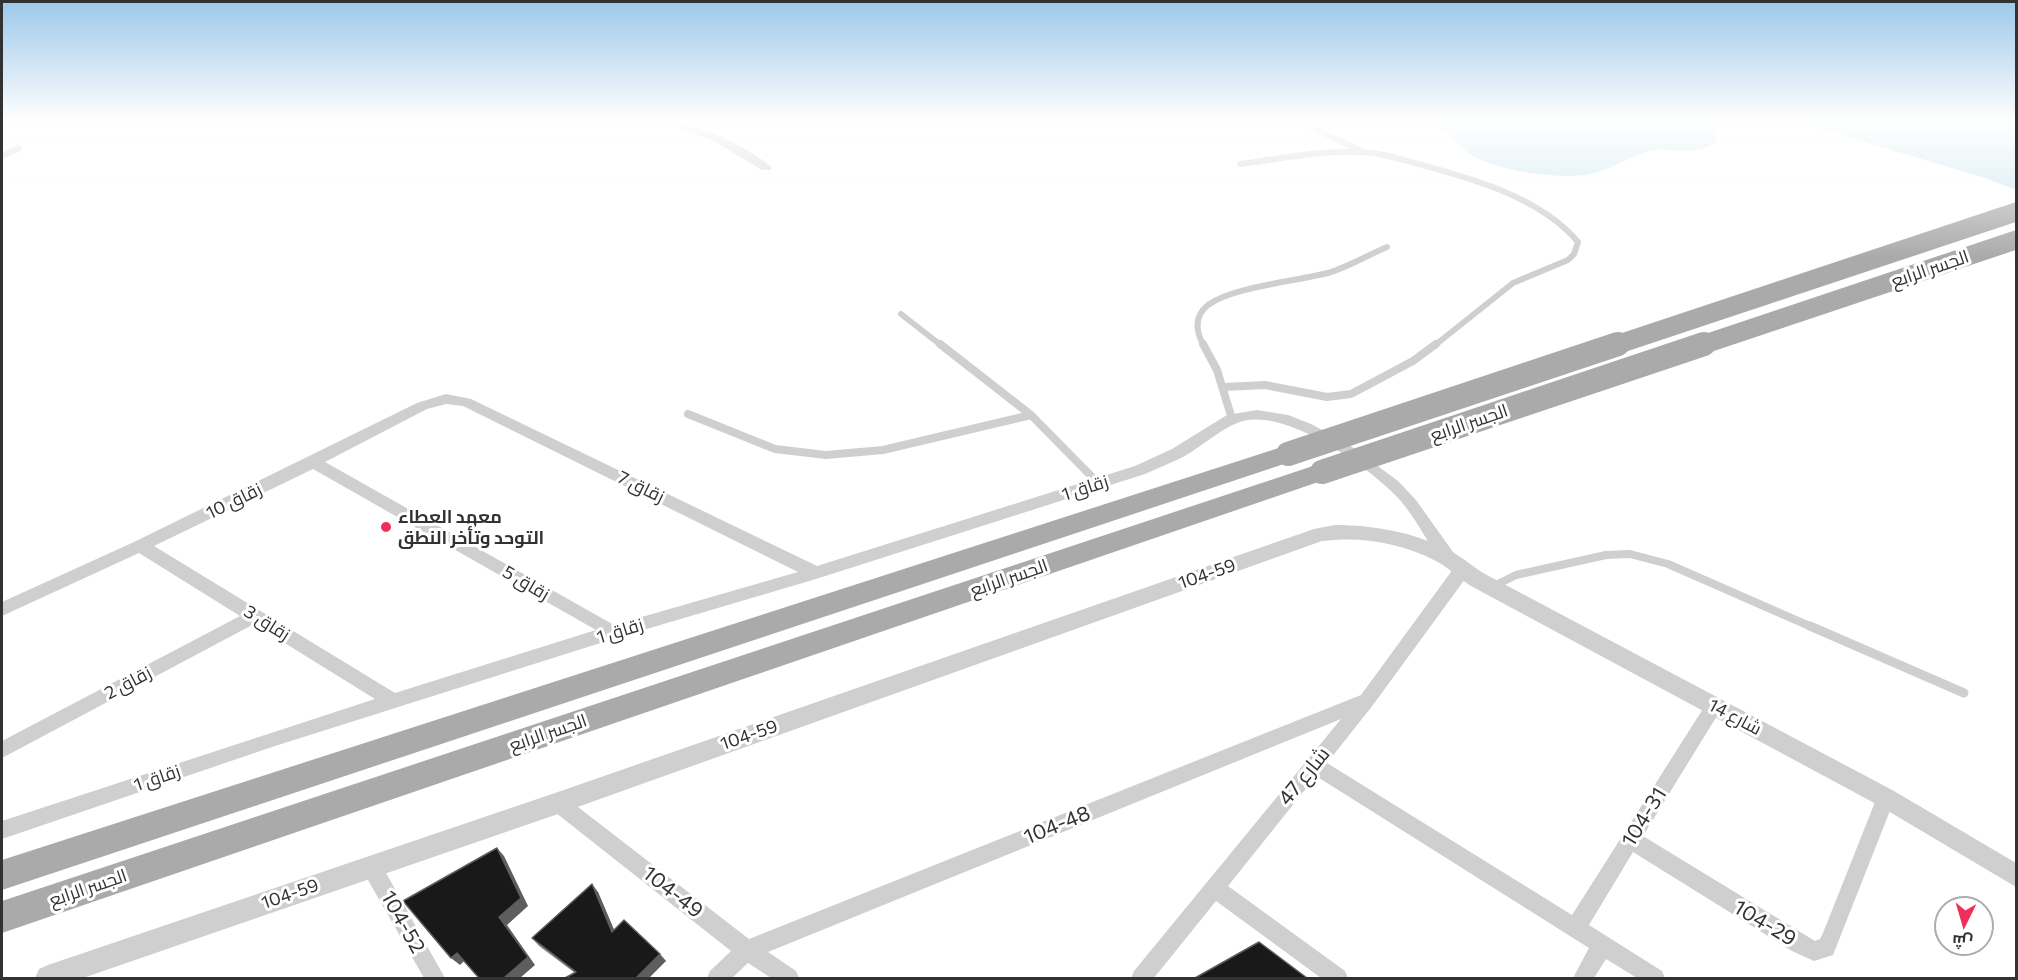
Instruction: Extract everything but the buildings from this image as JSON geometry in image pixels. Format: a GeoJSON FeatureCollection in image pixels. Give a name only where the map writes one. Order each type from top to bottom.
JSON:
{"type":"FeatureCollection","features":[{"type":"Feature","properties":{"kind":"main road","name":"الجسر الرابع"},"geometry":{"type":"LineString","coordinates":[[2,875],[1288,454],[2016,212]]}},
{"type":"Feature","properties":{"kind":"main road","name":"الجسر الرابع"},"geometry":{"type":"LineString","coordinates":[[2,917],[2016,240]]}},
{"type":"Feature","properties":{"kind":"street","name":"زقاق 10"},"geometry":{"type":"LineString","coordinates":[[2,609],[140,546],[422,406],[446,399],[466,402]]}},
{"type":"Feature","properties":{"kind":"street","name":"زقاق 7"},"geometry":{"type":"LineString","coordinates":[[466,402],[816,573]]}},
{"type":"Feature","properties":{"kind":"street"},"geometry":{"type":"LineString","coordinates":[[1232,419],[1262,414],[1284,419],[1328,440],[1362,461],[1405,496],[1442,551],[1457,565]]}},
{"type":"Feature","properties":{"kind":"street","name":"زقاق 1"},"geometry":{"type":"LineString","coordinates":[[2,830],[272,739],[613,632],[816,573],[1098,483],[1159,462],[1232,419]]}},
{"type":"Feature","properties":{"kind":"street","name":"زقاق 5"},"geometry":{"type":"LineString","coordinates":[[313,462],[613,632]]}},
{"type":"Feature","properties":{"kind":"street","name":"104-59"},"geometry":{"type":"LineString","coordinates":[[48,978],[558,803],[1321,534],[1339,531],[1369,535],[1425,549],[1457,565]]}},
{"type":"Feature","properties":{"kind":"street","name":"زقاق 3"},"geometry":{"type":"LineString","coordinates":[[140,546],[393,701]]}},
{"type":"Feature","properties":{"kind":"street","name":"شارع 14"},"geometry":{"type":"LineString","coordinates":[[1457,565],[1495,590],[1886,798],[2016,876]]}},
{"type":"Feature","properties":{"kind":"street","name":"شارع 47"},"geometry":{"type":"LineString","coordinates":[[1141,978],[1367,700],[1457,565]]}},
{"type":"Feature","properties":{"kind":"street","name":"زقاق 2"},"geometry":{"type":"LineString","coordinates":[[2,750],[254,616]]}},
{"type":"Feature","properties":{"kind":"street","name":"104-48"},"geometry":{"type":"LineString","coordinates":[[747,950],[1367,700]]}},
{"type":"Feature","properties":{"kind":"street","name":"104-31"},"geometry":{"type":"LineString","coordinates":[[1575,928],[1714,706]]}},
{"type":"Feature","properties":{"kind":"street"},"geometry":{"type":"LineString","coordinates":[[1313,764],[1655,978]]}},
{"type":"Feature","properties":{"kind":"street","name":"104-29"},"geometry":{"type":"LineString","coordinates":[[1630,839],[1799,944],[1814,951],[1826,948],[1832,939],[1886,798]]}},
{"type":"Feature","properties":{"kind":"street","name":"104-49"},"geometry":{"type":"LineString","coordinates":[[558,803],[747,950],[789,978]]}},
{"type":"Feature","properties":{"kind":"street","name":"104-52"},"geometry":{"type":"LineString","coordinates":[[371,866],[431,977]]}},
{"type":"Feature","properties":{"kind":"street"},"geometry":{"type":"LineString","coordinates":[[1215,888],[1338,978]]}},
{"type":"Feature","properties":{"kind":"street"},"geometry":{"type":"LineString","coordinates":[[1583,978],[1602,944]]}},
{"type":"Feature","properties":{"kind":"street"},"geometry":{"type":"LineString","coordinates":[[717,978],[747,950]]}},
{"type":"Feature","properties":{"kind":"lane"},"geometry":{"type":"LineString","coordinates":[[1224,387],[1265,385],[1327,398],[1351,394],[1413,361],[1457,329],[1500,291],[1528,275],[1561,264],[1577,249],[1578,242],[1574,235],[1526,202],[1482,184],[1424,167]]}},
{"type":"Feature","properties":{"kind":"lane"},"geometry":{"type":"LineString","coordinates":[[1232,419],[1224,387],[1197,334],[1200,314],[1207,306],[1230,295],[1330,272],[1387,247]]}},
{"type":"Feature","properties":{"kind":"lane"},"geometry":{"type":"LineString","coordinates":[[901,314],[1031,415],[1098,483]]}},
{"type":"Feature","properties":{"kind":"lane"},"geometry":{"type":"LineString","coordinates":[[688,414],[775,448],[826,455],[883,450],[1031,415]]}},
{"type":"Feature","properties":{"kind":"lane"},"geometry":{"type":"LineString","coordinates":[[1495,590],[1508,579],[1527,572],[1606,555],[1642,556],[1668,564],[1964,693]]}},
{"type":"Feature","properties":{"kind":"water"},"geometry":{"type":"Polygon","coordinates":[[[1502,167],[1611,167],[1595,173],[1567,176],[1502,167]]]}},
{"type":"Feature","properties":{"kind":"water"},"geometry":{"type":"Polygon","coordinates":[[[1947,167],[2016,167],[2016,190],[1947,167]]]}},
{"type":"Feature","properties":{"kind":"place","name":"معهد العطاء التوحد وتأخر النطق"},"geometry":{"type":"Point","coordinates":[386,527]}}]}
